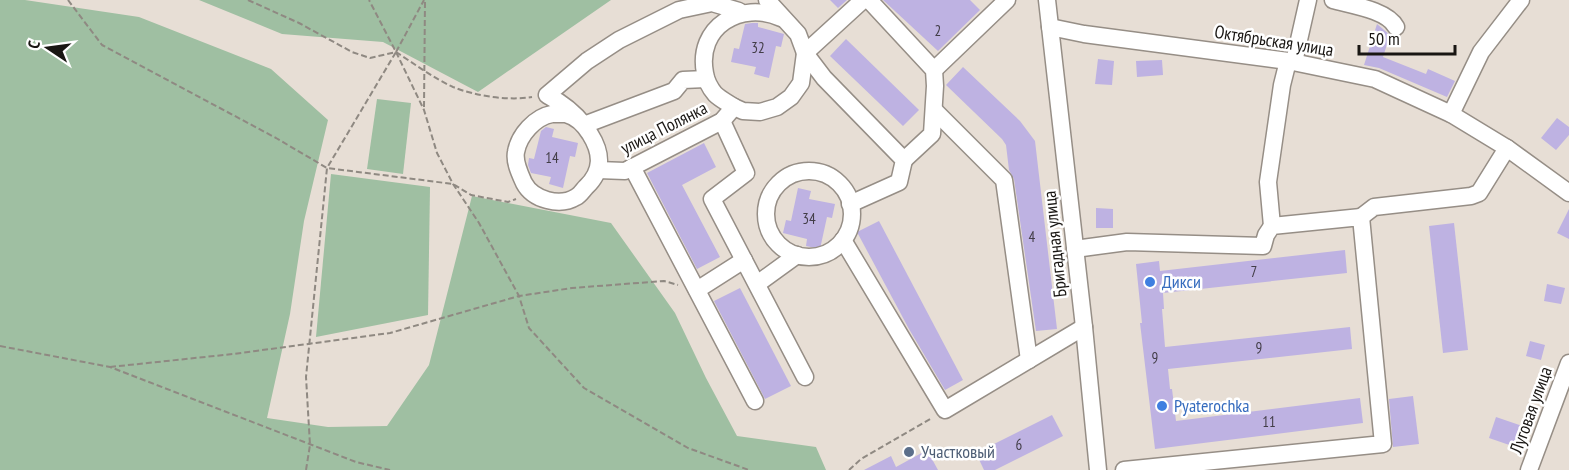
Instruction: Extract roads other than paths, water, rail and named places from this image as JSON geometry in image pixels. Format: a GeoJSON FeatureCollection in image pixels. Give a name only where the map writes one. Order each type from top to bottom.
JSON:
{"type":"FeatureCollection","features":[{"type":"Feature","properties":{"kind":"street"},"geometry":{"type":"LineString","coordinates":[[767,0],[798,34],[805,53],[824,78],[904,160]]}},
{"type":"Feature","properties":{"kind":"street"},"geometry":{"type":"LineString","coordinates":[[805,53],[863,0]]}},
{"type":"Feature","properties":{"kind":"street"},"geometry":{"type":"LineString","coordinates":[[850,204],[899,182],[904,160],[932,134],[934,70],[869,0]]}},
{"type":"Feature","properties":{"kind":"street"},"geometry":{"type":"LineString","coordinates":[[934,70],[1007,0]]}},
{"type":"Feature","properties":{"kind":"street"},"geometry":{"type":"LineString","coordinates":[[1033,0],[1048,14]]}},
{"type":"Feature","properties":{"kind":"street"},"geometry":{"type":"LineString","coordinates":[[1075,249],[1127,242],[1263,246],[1272,226],[1268,182],[1282,85],[1308,0]]}},
{"type":"Feature","properties":{"kind":"street"},"geometry":{"type":"LineString","coordinates":[[1333,0],[1379,13],[1393,21],[1396,27]]}},
{"type":"Feature","properties":{"kind":"street"},"geometry":{"type":"LineString","coordinates":[[1452,114],[1481,52],[1521,0]]}},
{"type":"Feature","properties":{"kind":"street"},"geometry":{"type":"LineString","coordinates":[[584,125],[573,116],[566,114],[550,115],[538,120],[529,128],[521,138],[515,154],[519,172],[527,189],[541,198],[559,202],[576,197],[589,184],[598,170],[600,155],[584,125],[574,113],[547,95],[587,61],[619,40],[679,10],[712,3],[740,11]]}},
{"type":"Feature","properties":{"kind":"street"},"geometry":{"type":"LineString","coordinates":[[734,107],[715,94],[706,79],[703,63],[705,46],[712,31],[724,19],[740,11],[756,9],[773,13],[787,21]]}},
{"type":"Feature","properties":{"kind":"street","name":"Октябрьская улица"},"geometry":{"type":"LineString","coordinates":[[1048,14],[1084,34],[1291,61],[1375,79],[1452,114],[1507,148],[1569,193]]}},
{"type":"Feature","properties":{"kind":"street","name":"Бригадная улица"},"geometry":{"type":"LineString","coordinates":[[1048,14],[1098,470]]}},
{"type":"Feature","properties":{"kind":"street","name":"улица Полянка"},"geometry":{"type":"LineString","coordinates":[[598,170],[625,171],[722,121],[734,107],[743,111],[760,112],[777,107],[791,97],[801,83],[805,53]]}},
{"type":"Feature","properties":{"kind":"street"},"geometry":{"type":"LineString","coordinates":[[584,125],[674,91],[683,80],[706,79]]}},
{"type":"Feature","properties":{"kind":"street"},"geometry":{"type":"LineString","coordinates":[[934,110],[1004,180],[1029,360]]}},
{"type":"Feature","properties":{"kind":"street"},"geometry":{"type":"LineString","coordinates":[[722,121],[746,173],[712,199],[805,377]]}},
{"type":"Feature","properties":{"kind":"street"},"geometry":{"type":"LineString","coordinates":[[1272,226],[1361,217],[1374,207],[1471,196],[1479,193],[1507,148]]}},
{"type":"Feature","properties":{"kind":"street"},"geometry":{"type":"LineString","coordinates":[[632,167],[755,401]]}},
{"type":"Feature","properties":{"kind":"street"},"geometry":{"type":"LineString","coordinates":[[805,172],[819,173],[831,178],[842,187],[849,199],[852,213],[850,227],[843,240],[833,250],[820,256],[805,257],[791,254],[779,246],[766,220],[767,206],[780,182],[792,175],[805,172]]}},
{"type":"Feature","properties":{"kind":"street"},"geometry":{"type":"LineString","coordinates":[[1124,470],[1284,462],[1383,444],[1361,217]]}},
{"type":"Feature","properties":{"kind":"street"},"geometry":{"type":"LineString","coordinates":[[843,240],[945,410],[1084,327]]}},
{"type":"Feature","properties":{"kind":"street"},"geometry":{"type":"LineString","coordinates":[[757,284],[797,255]]}},
{"type":"Feature","properties":{"kind":"street"},"geometry":{"type":"LineString","coordinates":[[697,290],[744,260]]}},
{"type":"Feature","properties":{"kind":"street","name":"Луговая улица"},"geometry":{"type":"LineString","coordinates":[[1529,470],[1569,363]]}},
{"type":"Feature","properties":{"kind":"place","name":"Дикси"},"geometry":{"type":"Point","coordinates":[1150,282]}},
{"type":"Feature","properties":{"kind":"place","name":"Pyaterochka"},"geometry":{"type":"Point","coordinates":[1162,406]}},
{"type":"Feature","properties":{"kind":"place","name":"Участковый"},"geometry":{"type":"Point","coordinates":[909,452]}}]}
